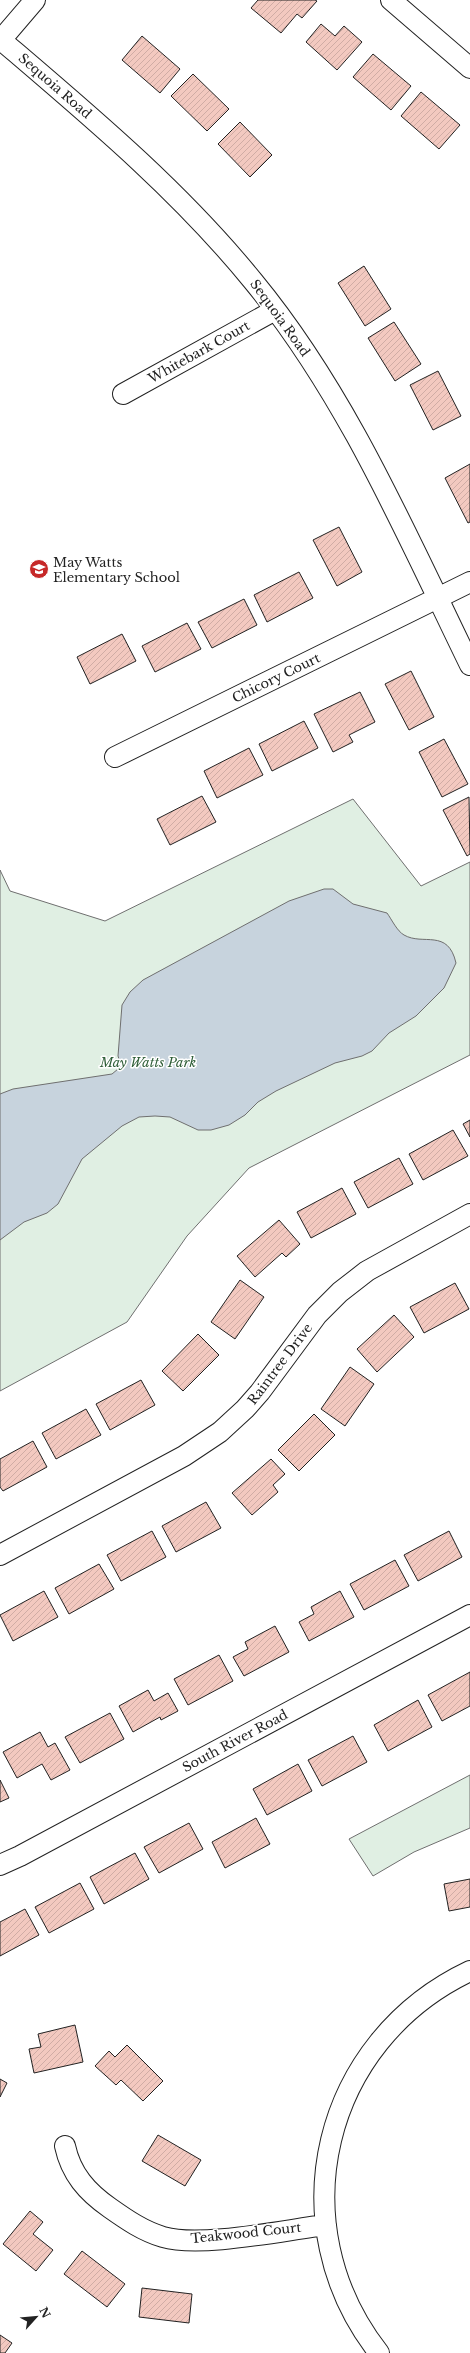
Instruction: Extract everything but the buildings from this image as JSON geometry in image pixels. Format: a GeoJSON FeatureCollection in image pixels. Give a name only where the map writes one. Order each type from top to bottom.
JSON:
{"type":"FeatureCollection","features":[{"type":"Feature","properties":{"kind":"street"},"geometry":{"type":"LineString","coordinates":[[0,40],[35,0]]}},
{"type":"Feature","properties":{"kind":"street"},"geometry":{"type":"LineString","coordinates":[[391,0],[470,68]]}},
{"type":"Feature","properties":{"kind":"street","name":"Sequoia Road"},"geometry":{"type":"LineString","coordinates":[[0,40],[154,174],[213,233],[274,310],[300,345],[339,406],[363,450],[470,665]]}},
{"type":"Feature","properties":{"kind":"street","name":"Whitebark Court"},"geometry":{"type":"LineString","coordinates":[[123,394],[274,310]]}},
{"type":"Feature","properties":{"kind":"street","name":"Chicory Court"},"geometry":{"type":"LineString","coordinates":[[115,758],[470,582]]}},
{"type":"Feature","properties":{"kind":"street","name":"Raintree Drive"},"geometry":{"type":"LineString","coordinates":[[0,1554],[204,1444],[246,1409],[317,1315],[344,1288],[367,1271],[470,1214]]}},
{"type":"Feature","properties":{"kind":"street","name":"South River Road"},"geometry":{"type":"LineString","coordinates":[[0,1865],[470,1615]]}},
{"type":"Feature","properties":{"kind":"street"},"geometry":{"type":"LineString","coordinates":[[380,2353],[362,2331],[347,2302],[334,2268],[324,2208],[326,2168],[334,2128],[346,2095],[360,2066],[395,2024],[436,1990],[470,1971]]}},
{"type":"Feature","properties":{"kind":"street","name":"Teakwood Court"},"geometry":{"type":"LineString","coordinates":[[65,2146],[68,2161],[75,2174],[87,2190],[131,2223],[164,2238],[198,2240],[220,2239],[326,2225]]}},
{"type":"Feature","properties":{"kind":"green space","name":"May Watts Park"},"geometry":{"type":"Polygon","coordinates":[[[353,799],[421,886],[470,862],[470,1055],[249,1168],[187,1236],[127,1322],[0,1391],[0,870],[10,891],[105,921],[353,799]]]}},
{"type":"Feature","properties":{"kind":"green space"},"geometry":{"type":"Polygon","coordinates":[[[470,1775],[470,1828],[414,1852],[373,1876],[349,1839],[470,1775]]]}},
{"type":"Feature","properties":{"kind":"shaded area"},"geometry":{"type":"Polygon","coordinates":[[[324,889],[333,889],[353,904],[387,913],[397,928],[404,935],[411,938],[434,940],[447,945],[452,952],[456,963],[444,988],[416,1016],[389,1033],[372,1051],[362,1056],[335,1063],[276,1091],[258,1102],[245,1115],[229,1125],[211,1130],[198,1130],[170,1117],[155,1116],[139,1117],[122,1126],[82,1159],[58,1204],[47,1213],[24,1222],[0,1240],[0,1094],[13,1089],[112,1074],[118,1069],[120,1062],[118,1056],[122,1005],[130,992],[143,980],[289,901],[324,889]]]}},
{"type":"Feature","properties":{"kind":"place","name":"May Watts Elementary School"},"geometry":{"type":"Point","coordinates":[39,569]}}]}
